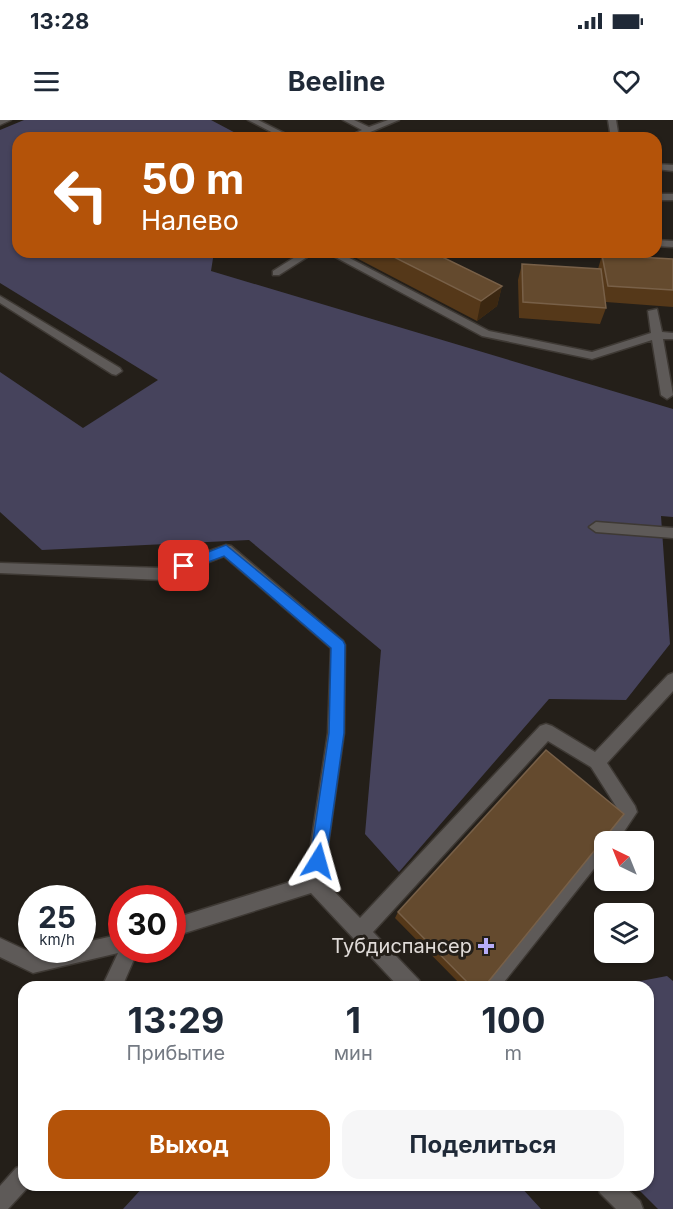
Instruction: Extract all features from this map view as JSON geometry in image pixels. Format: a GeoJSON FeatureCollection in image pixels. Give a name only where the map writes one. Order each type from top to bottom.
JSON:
{"type":"FeatureCollection","features":[{"type":"Feature","properties":{"kind":"street"},"geometry":{"type":"LineString","coordinates":[[0,123],[7,120]]}},
{"type":"Feature","properties":{"kind":"street"},"geometry":{"type":"LineString","coordinates":[[252,120],[277,132]]}},
{"type":"Feature","properties":{"kind":"street"},"geometry":{"type":"LineString","coordinates":[[347,120],[369,130]]}},
{"type":"Feature","properties":{"kind":"street"},"geometry":{"type":"LineString","coordinates":[[364,132],[395,120]]}},
{"type":"Feature","properties":{"kind":"street"},"geometry":{"type":"LineString","coordinates":[[276,273],[300,258]]}},
{"type":"Feature","properties":{"kind":"street"},"geometry":{"type":"LineString","coordinates":[[342,258],[486,334],[592,356],[657,335],[673,336]]}},
{"type":"Feature","properties":{"kind":"street"},"geometry":{"type":"LineString","coordinates":[[0,299],[116,371]]}},
{"type":"Feature","properties":{"kind":"street"},"geometry":{"type":"LineString","coordinates":[[653,311],[667,394]]}},
{"type":"Feature","properties":{"kind":"street"},"geometry":{"type":"LineString","coordinates":[[596,527],[673,533]]}},
{"type":"Feature","properties":{"kind":"street"},"geometry":{"type":"LineString","coordinates":[[0,568],[163,574],[226,550],[338,645],[336,733],[314,883]]}},
{"type":"Feature","properties":{"kind":"street"},"geometry":{"type":"LineString","coordinates":[[597,762],[673,680]]}},
{"type":"Feature","properties":{"kind":"street"},"geometry":{"type":"LineString","coordinates":[[360,932],[546,731],[597,762],[629,812],[614,831]]}},
{"type":"Feature","properties":{"kind":"street"},"geometry":{"type":"LineString","coordinates":[[493,981],[594,856]]}},
{"type":"Feature","properties":{"kind":"street"},"geometry":{"type":"LineString","coordinates":[[186,924],[314,883]]}},
{"type":"Feature","properties":{"kind":"street"},"geometry":{"type":"LineString","coordinates":[[314,883],[406,981]]}},
{"type":"Feature","properties":{"kind":"street"},"geometry":{"type":"LineString","coordinates":[[0,947],[33,964],[108,946]]}},
{"type":"Feature","properties":{"kind":"street"},"geometry":{"type":"LineString","coordinates":[[115,981],[123,963]]}},
{"type":"Feature","properties":{"kind":"street"},"geometry":{"type":"LineString","coordinates":[[0,1202],[18,1182]]}},
{"type":"Feature","properties":{"kind":"street"},"geometry":{"type":"LineString","coordinates":[[614,1191],[632,1209]]}},
{"type":"Feature","properties":{"kind":"shaded area"},"geometry":{"type":"Polygon","coordinates":[[[24,120],[211,120],[234,132],[12,132],[12,258],[213,258],[211,271],[673,409],[673,517],[661,516],[670,644],[626,700],[549,699],[399,872],[365,834],[381,650],[249,540],[42,550],[0,512],[0,372],[83,428],[158,380],[0,283],[0,130],[24,120]]]}},
{"type":"Feature","properties":{"kind":"shaded area"},"geometry":{"type":"Polygon","coordinates":[[[667,976],[673,981],[673,1209],[658,1209],[640,1191],[654,1191],[654,981],[641,981],[667,976]]]}},
{"type":"Feature","properties":{"kind":"shaded area"},"geometry":{"type":"Polygon","coordinates":[[[140,1191],[524,1191],[541,1209],[123,1209],[140,1191]]]}},
{"type":"Feature","properties":{"kind":"building"},"geometry":{"type":"Polygon","coordinates":[[[396,258],[444,258],[502,286],[481,301],[396,258]]]}},
{"type":"Feature","properties":{"kind":"building"},"geometry":{"type":"Polygon","coordinates":[[[603,258],[673,259],[673,290],[608,286],[603,258]]]}},
{"type":"Feature","properties":{"kind":"building"},"geometry":{"type":"Polygon","coordinates":[[[522,264],[601,269],[606,308],[523,302],[522,264]]]}},
{"type":"Feature","properties":{"kind":"building"},"geometry":{"type":"Polygon","coordinates":[[[546,750],[624,814],[610,831],[594,831],[594,851],[489,981],[466,981],[398,912],[546,750]]]}},
{"type":"Feature","properties":{"kind":"place","name":"Тубдиспансер"},"geometry":{"type":"Point","coordinates":[486,946]}},
{"type":"Feature","properties":{"kind":"route"},"geometry":{"type":"LineString","coordinates":[[184,566],[226,550],[338,645],[336,733],[318,861]]}}]}
